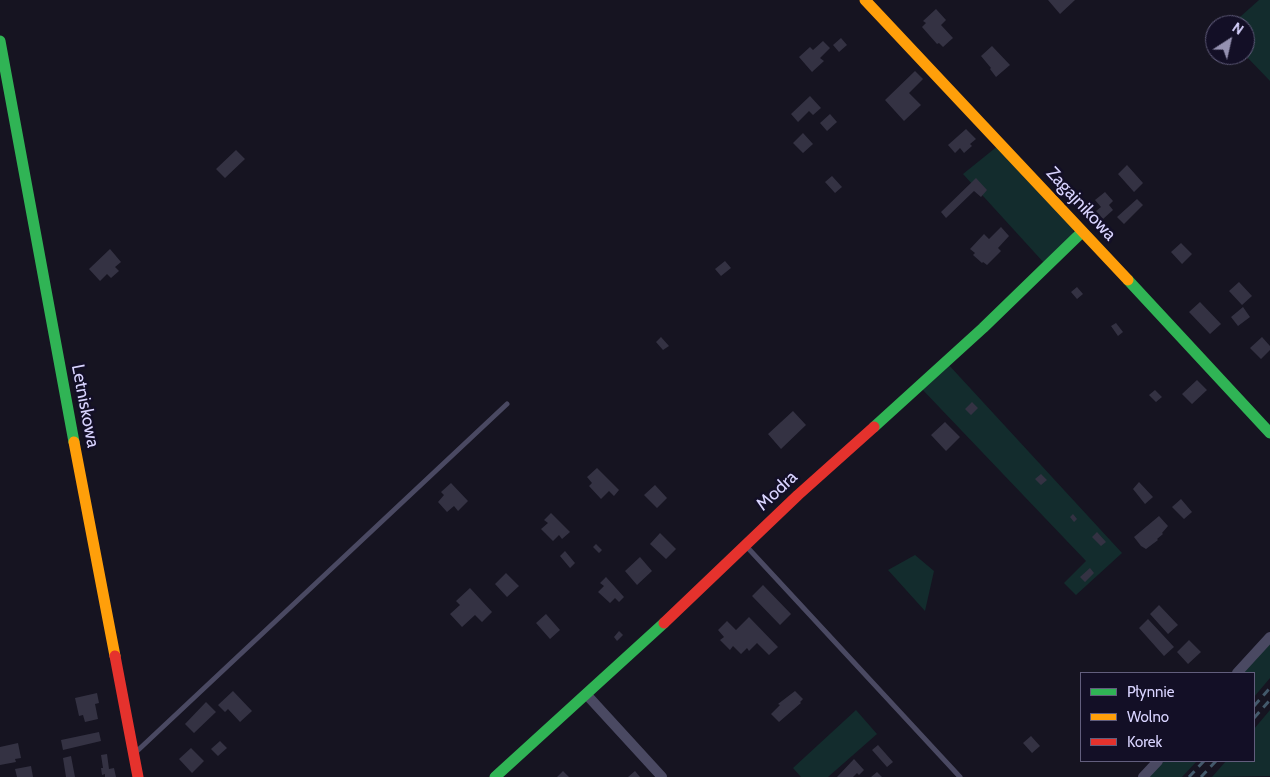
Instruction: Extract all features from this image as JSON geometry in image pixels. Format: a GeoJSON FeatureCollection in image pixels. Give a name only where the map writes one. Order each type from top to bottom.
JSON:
{"type":"FeatureCollection","features":[{"type":"Feature","properties":{"kind":"street","name":"Zagajnikowa"},"geometry":{"type":"LineString","coordinates":[[865,0],[1270,434]]}},
{"type":"Feature","properties":{"kind":"street","name":"Letniskowa"},"geometry":{"type":"LineString","coordinates":[[0,41],[138,777]]}},
{"type":"Feature","properties":{"kind":"street","name":"Modra"},"geometry":{"type":"LineString","coordinates":[[496,777],[745,545],[983,328],[1082,232]]}},
{"type":"Feature","properties":{"kind":"street"},"geometry":{"type":"LineString","coordinates":[[1238,672],[1270,637]]}},
{"type":"Feature","properties":{"kind":"street"},"geometry":{"type":"LineString","coordinates":[[586,694],[662,777]]}},
{"type":"Feature","properties":{"kind":"street"},"geometry":{"type":"LineString","coordinates":[[1143,777],[1157,762]]}},
{"type":"Feature","properties":{"kind":"lane"},"geometry":{"type":"LineString","coordinates":[[134,754],[507,404]]}},
{"type":"Feature","properties":{"kind":"lane"},"geometry":{"type":"LineString","coordinates":[[745,545],[960,777]]}},
{"type":"Feature","properties":{"kind":"green space"},"geometry":{"type":"Polygon","coordinates":[[[1259,0],[1270,0],[1270,81],[1255,65],[1255,15],[1242,15],[1259,0]]]}},
{"type":"Feature","properties":{"kind":"green space"},"geometry":{"type":"Polygon","coordinates":[[[999,145],[1074,227],[1073,235],[1045,264],[963,174],[999,145]]]}},
{"type":"Feature","properties":{"kind":"green space"},"geometry":{"type":"Polygon","coordinates":[[[947,363],[1122,553],[1076,595],[1064,583],[1086,561],[920,387],[947,363]]]}},
{"type":"Feature","properties":{"kind":"green space"},"geometry":{"type":"Polygon","coordinates":[[[915,555],[934,571],[925,611],[888,570],[915,555]]]}},
{"type":"Feature","properties":{"kind":"green space"},"geometry":{"type":"Polygon","coordinates":[[[1270,643],[1270,678],[1255,696],[1255,672],[1243,672],[1270,643]]]}},
{"type":"Feature","properties":{"kind":"green space"},"geometry":{"type":"Polygon","coordinates":[[[856,710],[877,734],[828,777],[801,777],[793,768],[856,710]]]}},
{"type":"Feature","properties":{"kind":"green space"},"geometry":{"type":"Polygon","coordinates":[[[1270,710],[1270,776],[1212,777],[1225,762],[1255,762],[1255,728],[1270,710]]]}},
{"type":"Feature","properties":{"kind":"green space"},"geometry":{"type":"Polygon","coordinates":[[[1163,762],[1196,762],[1182,777],[1147,777],[1163,762]]]}},
{"type":"Feature","properties":{"kind":"building"},"geometry":{"type":"Polygon","coordinates":[[[1048,0],[1075,0],[1060,14],[1048,0]]]}},
{"type":"Feature","properties":{"kind":"building"},"geometry":{"type":"Polygon","coordinates":[[[936,9],[946,20],[941,25],[953,38],[943,47],[939,43],[937,44],[922,27],[926,23],[923,21],[936,9]]]}},
{"type":"Feature","properties":{"kind":"building"},"geometry":{"type":"Polygon","coordinates":[[[841,38],[847,45],[839,52],[833,45],[841,38]]]}},
{"type":"Feature","properties":{"kind":"building"},"geometry":{"type":"Polygon","coordinates":[[[823,41],[830,48],[820,58],[824,61],[812,72],[799,57],[810,47],[813,50],[823,41]]]}},
{"type":"Feature","properties":{"kind":"building"},"geometry":{"type":"Polygon","coordinates":[[[992,46],[1010,65],[996,77],[981,56],[992,46]]]}},
{"type":"Feature","properties":{"kind":"building"},"geometry":{"type":"Polygon","coordinates":[[[915,71],[923,79],[909,93],[921,105],[904,121],[885,100],[915,71]]]}},
{"type":"Feature","properties":{"kind":"building"},"geometry":{"type":"Polygon","coordinates":[[[810,96],[821,108],[813,115],[809,111],[798,122],[791,114],[810,96]]]}},
{"type":"Feature","properties":{"kind":"building"},"geometry":{"type":"Polygon","coordinates":[[[830,114],[837,122],[827,131],[820,123],[830,114]]]}},
{"type":"Feature","properties":{"kind":"building"},"geometry":{"type":"Polygon","coordinates":[[[966,129],[976,139],[970,144],[972,146],[964,153],[960,148],[955,153],[948,145],[966,129]]]}},
{"type":"Feature","properties":{"kind":"building"},"geometry":{"type":"Polygon","coordinates":[[[803,133],[813,144],[803,153],[793,143],[803,133]]]}},
{"type":"Feature","properties":{"kind":"building"},"geometry":{"type":"Polygon","coordinates":[[[236,150],[245,159],[225,178],[216,169],[236,150]]]}},
{"type":"Feature","properties":{"kind":"building"},"geometry":{"type":"Polygon","coordinates":[[[1127,165],[1143,183],[1134,192],[1118,174],[1127,165]]]}},
{"type":"Feature","properties":{"kind":"building"},"geometry":{"type":"Polygon","coordinates":[[[832,176],[842,187],[835,193],[825,182],[832,176]]]}},
{"type":"Feature","properties":{"kind":"building"},"geometry":{"type":"Polygon","coordinates":[[[976,178],[987,190],[981,197],[974,191],[946,218],[941,212],[976,178]]]}},
{"type":"Feature","properties":{"kind":"building"},"geometry":{"type":"Polygon","coordinates":[[[1105,192],[1113,201],[1109,205],[1113,210],[1103,219],[1096,211],[1101,207],[1095,200],[1105,192]]]}},
{"type":"Feature","properties":{"kind":"building"},"geometry":{"type":"Polygon","coordinates":[[[1137,199],[1143,205],[1124,224],[1117,217],[1137,199]]]}},
{"type":"Feature","properties":{"kind":"building"},"geometry":{"type":"Polygon","coordinates":[[[1001,227],[1009,236],[998,248],[1001,251],[987,265],[982,263],[973,255],[975,253],[970,249],[984,234],[989,239],[1001,227]]]}},
{"type":"Feature","properties":{"kind":"building"},"geometry":{"type":"Polygon","coordinates":[[[1181,243],[1192,254],[1182,264],[1171,252],[1181,243]]]}},
{"type":"Feature","properties":{"kind":"building"},"geometry":{"type":"Polygon","coordinates":[[[110,249],[121,262],[115,267],[119,271],[111,278],[107,274],[100,281],[89,269],[110,249]]]}},
{"type":"Feature","properties":{"kind":"building"},"geometry":{"type":"Polygon","coordinates":[[[725,261],[731,268],[721,276],[715,269],[725,261]]]}},
{"type":"Feature","properties":{"kind":"building"},"geometry":{"type":"Polygon","coordinates":[[[1239,282],[1252,296],[1242,305],[1229,291],[1239,282]]]}},
{"type":"Feature","properties":{"kind":"building"},"geometry":{"type":"Polygon","coordinates":[[[1077,287],[1083,294],[1077,299],[1071,292],[1077,287]]]}},
{"type":"Feature","properties":{"kind":"building"},"geometry":{"type":"Polygon","coordinates":[[[1200,302],[1221,324],[1210,334],[1189,312],[1200,302]]]}},
{"type":"Feature","properties":{"kind":"building"},"geometry":{"type":"Polygon","coordinates":[[[1243,307],[1250,317],[1238,326],[1231,317],[1243,307]]]}},
{"type":"Feature","properties":{"kind":"building"},"geometry":{"type":"Polygon","coordinates":[[[1116,323],[1123,332],[1118,336],[1111,326],[1116,323]]]}},
{"type":"Feature","properties":{"kind":"building"},"geometry":{"type":"Polygon","coordinates":[[[661,337],[669,346],[663,350],[656,342],[661,337]]]}},
{"type":"Feature","properties":{"kind":"building"},"geometry":{"type":"Polygon","coordinates":[[[1262,337],[1270,346],[1270,350],[1261,359],[1250,348],[1262,337]]]}},
{"type":"Feature","properties":{"kind":"building"},"geometry":{"type":"Polygon","coordinates":[[[1197,380],[1207,390],[1192,404],[1182,394],[1197,380]]]}},
{"type":"Feature","properties":{"kind":"building"},"geometry":{"type":"Polygon","coordinates":[[[1155,390],[1162,397],[1156,402],[1149,395],[1155,390]]]}},
{"type":"Feature","properties":{"kind":"building"},"geometry":{"type":"Polygon","coordinates":[[[972,402],[978,408],[971,415],[965,409],[972,402]]]}},
{"type":"Feature","properties":{"kind":"building"},"geometry":{"type":"Polygon","coordinates":[[[793,411],[806,425],[781,449],[768,434],[793,411]]]}},
{"type":"Feature","properties":{"kind":"building"},"geometry":{"type":"Polygon","coordinates":[[[945,422],[960,437],[946,451],[931,435],[945,422]]]}},
{"type":"Feature","properties":{"kind":"building"},"geometry":{"type":"Polygon","coordinates":[[[597,468],[619,490],[614,496],[609,491],[601,499],[589,486],[592,483],[587,477],[597,468]]]}},
{"type":"Feature","properties":{"kind":"building"},"geometry":{"type":"Polygon","coordinates":[[[1041,474],[1047,480],[1041,485],[1035,479],[1041,474]]]}},
{"type":"Feature","properties":{"kind":"building"},"geometry":{"type":"Polygon","coordinates":[[[1139,482],[1153,497],[1145,504],[1133,489],[1139,482]]]}},
{"type":"Feature","properties":{"kind":"building"},"geometry":{"type":"Polygon","coordinates":[[[451,483],[468,501],[458,511],[454,506],[447,512],[438,502],[444,495],[441,492],[451,483]]]}},
{"type":"Feature","properties":{"kind":"building"},"geometry":{"type":"Polygon","coordinates":[[[655,485],[667,498],[657,508],[644,495],[655,485]]]}},
{"type":"Feature","properties":{"kind":"building"},"geometry":{"type":"Polygon","coordinates":[[[1181,499],[1192,512],[1184,519],[1172,507],[1181,499]]]}},
{"type":"Feature","properties":{"kind":"building"},"geometry":{"type":"Polygon","coordinates":[[[551,513],[570,532],[562,539],[559,535],[553,541],[541,529],[548,523],[544,520],[551,513]]]}},
{"type":"Feature","properties":{"kind":"building"},"geometry":{"type":"Polygon","coordinates":[[[1073,514],[1077,519],[1074,522],[1070,517],[1073,514]]]}},
{"type":"Feature","properties":{"kind":"building"},"geometry":{"type":"Polygon","coordinates":[[[1159,516],[1168,526],[1158,540],[1146,549],[1134,537],[1159,516]]]}},
{"type":"Feature","properties":{"kind":"building"},"geometry":{"type":"Polygon","coordinates":[[[1097,532],[1106,542],[1101,546],[1092,537],[1097,532]]]}},
{"type":"Feature","properties":{"kind":"building"},"geometry":{"type":"Polygon","coordinates":[[[660,533],[676,549],[666,559],[650,544],[660,533]]]}},
{"type":"Feature","properties":{"kind":"building"},"geometry":{"type":"Polygon","coordinates":[[[596,544],[602,550],[599,553],[593,547],[596,544]]]}},
{"type":"Feature","properties":{"kind":"building"},"geometry":{"type":"Polygon","coordinates":[[[565,551],[575,563],[570,568],[560,556],[565,551]]]}},
{"type":"Feature","properties":{"kind":"building"},"geometry":{"type":"Polygon","coordinates":[[[640,557],[652,571],[637,585],[625,571],[640,557]]]}},
{"type":"Feature","properties":{"kind":"building"},"geometry":{"type":"Polygon","coordinates":[[[1090,568],[1094,573],[1085,582],[1080,577],[1090,568]]]}},
{"type":"Feature","properties":{"kind":"building"},"geometry":{"type":"Polygon","coordinates":[[[506,573],[519,586],[507,597],[495,584],[506,573]]]}},
{"type":"Feature","properties":{"kind":"building"},"geometry":{"type":"Polygon","coordinates":[[[606,577],[624,597],[619,602],[615,598],[610,603],[598,592],[604,586],[600,583],[606,577]]]}},
{"type":"Feature","properties":{"kind":"building"},"geometry":{"type":"Polygon","coordinates":[[[763,585],[791,614],[780,625],[752,596],[763,585]]]}},
{"type":"Feature","properties":{"kind":"building"},"geometry":{"type":"Polygon","coordinates":[[[470,588],[492,612],[482,622],[475,615],[462,627],[450,614],[460,605],[456,601],[470,588]]]}},
{"type":"Feature","properties":{"kind":"building"},"geometry":{"type":"Polygon","coordinates":[[[1159,605],[1178,625],[1168,634],[1150,614],[1159,605]]]}},
{"type":"Feature","properties":{"kind":"building"},"geometry":{"type":"Polygon","coordinates":[[[546,614],[560,630],[550,639],[536,623],[546,614]]]}},
{"type":"Feature","properties":{"kind":"building"},"geometry":{"type":"Polygon","coordinates":[[[749,617],[778,647],[769,655],[757,643],[749,651],[747,648],[741,654],[733,646],[730,650],[720,640],[724,637],[718,630],[727,621],[736,630],[749,617]]]}},
{"type":"Feature","properties":{"kind":"building"},"geometry":{"type":"Polygon","coordinates":[[[1148,619],[1174,647],[1164,656],[1139,628],[1148,619]]]}},
{"type":"Feature","properties":{"kind":"building"},"geometry":{"type":"Polygon","coordinates":[[[619,631],[623,635],[617,641],[614,637],[619,631]]]}},
{"type":"Feature","properties":{"kind":"building"},"geometry":{"type":"Polygon","coordinates":[[[1189,640],[1201,652],[1188,664],[1177,652],[1189,640]]]}},
{"type":"Feature","properties":{"kind":"building"},"geometry":{"type":"Polygon","coordinates":[[[233,691],[252,711],[240,722],[228,709],[225,712],[218,705],[233,691]]]}},
{"type":"Feature","properties":{"kind":"building"},"geometry":{"type":"Polygon","coordinates":[[[795,691],[803,699],[801,703],[779,722],[771,714],[780,705],[778,704],[795,691]]]}},
{"type":"Feature","properties":{"kind":"building"},"geometry":{"type":"Polygon","coordinates":[[[97,693],[99,703],[95,704],[98,719],[85,722],[83,715],[79,716],[75,698],[97,693]]]}},
{"type":"Feature","properties":{"kind":"building"},"geometry":{"type":"Polygon","coordinates":[[[206,702],[216,712],[194,733],[185,724],[206,702]]]}},
{"type":"Feature","properties":{"kind":"building"},"geometry":{"type":"Polygon","coordinates":[[[99,732],[101,741],[63,750],[61,740],[99,732]]]}},
{"type":"Feature","properties":{"kind":"building"},"geometry":{"type":"Polygon","coordinates":[[[1031,736],[1040,746],[1032,753],[1023,743],[1031,736]]]}},
{"type":"Feature","properties":{"kind":"building"},"geometry":{"type":"Polygon","coordinates":[[[220,741],[227,748],[218,756],[211,749],[220,741]]]}},
{"type":"Feature","properties":{"kind":"building"},"geometry":{"type":"Polygon","coordinates":[[[18,743],[21,758],[15,759],[16,762],[0,765],[0,747],[18,743]]]}},
{"type":"Feature","properties":{"kind":"building"},"geometry":{"type":"Polygon","coordinates":[[[878,745],[893,762],[887,767],[872,750],[878,745]]]}},
{"type":"Feature","properties":{"kind":"building"},"geometry":{"type":"Polygon","coordinates":[[[191,748],[204,761],[192,773],[179,759],[191,748]]]}},
{"type":"Feature","properties":{"kind":"building"},"geometry":{"type":"Polygon","coordinates":[[[107,754],[109,769],[114,768],[116,777],[105,777],[105,774],[102,775],[101,755],[107,754]]]}},
{"type":"Feature","properties":{"kind":"building"},"geometry":{"type":"Polygon","coordinates":[[[71,756],[75,777],[66,777],[63,758],[71,756]]]}},
{"type":"Feature","properties":{"kind":"building"},"geometry":{"type":"Polygon","coordinates":[[[854,759],[864,770],[859,775],[857,773],[853,777],[837,777],[854,759]]]}},
{"type":"Feature","properties":{"kind":"building"},"geometry":{"type":"Polygon","coordinates":[[[31,766],[33,777],[17,777],[15,769],[31,766]]]}},
{"type":"Feature","properties":{"kind":"building"},"geometry":{"type":"Polygon","coordinates":[[[563,771],[569,777],[557,777],[563,771]]]}},
{"type":"Feature","properties":{"kind":"building"},"geometry":{"type":"Polygon","coordinates":[[[635,771],[640,777],[628,777],[635,771]]]}},
{"type":"Feature","properties":{"kind":"building"},"geometry":{"type":"Polygon","coordinates":[[[877,772],[882,777],[871,777],[877,772]]]}},
{"type":"Feature","properties":{"kind":"railway"},"geometry":{"type":"LineString","coordinates":[[1255,705],[1270,688]]}},
{"type":"Feature","properties":{"kind":"railway"},"geometry":{"type":"LineString","coordinates":[[1255,717],[1270,700]]}},
{"type":"Feature","properties":{"kind":"railway"},"geometry":{"type":"LineString","coordinates":[[1189,777],[1203,762]]}},
{"type":"Feature","properties":{"kind":"railway"},"geometry":{"type":"LineString","coordinates":[[1201,777],[1215,762]]}},
{"type":"Feature","properties":{"kind":"traffic: fast"},"geometry":{"type":"LineString","coordinates":[[0,41],[74,442]]}},
{"type":"Feature","properties":{"kind":"traffic: fast"},"geometry":{"type":"LineString","coordinates":[[874,427],[983,328],[1082,232]]}},
{"type":"Feature","properties":{"kind":"traffic: fast"},"geometry":{"type":"LineString","coordinates":[[1128,280],[1270,433]]}},
{"type":"Feature","properties":{"kind":"traffic: fast"},"geometry":{"type":"LineString","coordinates":[[495,777],[664,623]]}},
{"type":"Feature","properties":{"kind":"traffic: slow"},"geometry":{"type":"LineString","coordinates":[[865,0],[1128,280]]}},
{"type":"Feature","properties":{"kind":"traffic: slow"},"geometry":{"type":"LineString","coordinates":[[74,442],[115,656]]}},
{"type":"Feature","properties":{"kind":"traffic: jam"},"geometry":{"type":"LineString","coordinates":[[664,623],[798,495],[874,427]]}},
{"type":"Feature","properties":{"kind":"traffic: jam"},"geometry":{"type":"LineString","coordinates":[[115,656],[138,777]]}}]}
